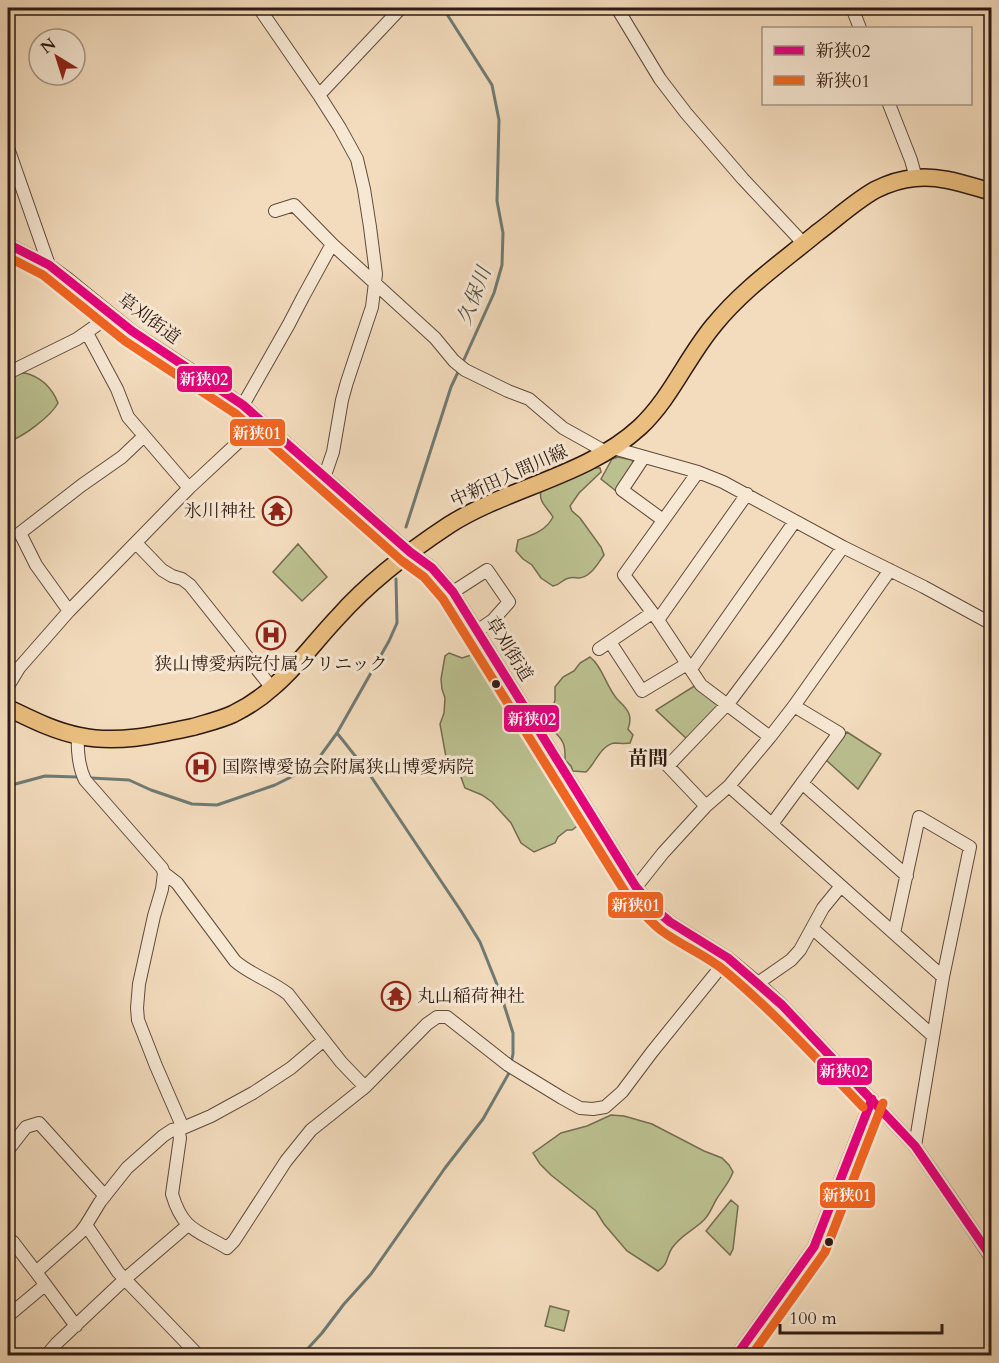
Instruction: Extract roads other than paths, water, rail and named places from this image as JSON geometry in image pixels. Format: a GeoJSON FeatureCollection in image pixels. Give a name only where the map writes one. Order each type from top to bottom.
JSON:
{"type":"FeatureCollection","features":[{"type":"Feature","properties":{"kind":"main road","name":"中新田入間川線"},"geometry":{"type":"LineString","coordinates":[[8,708],[36,722],[78,736],[95,739],[143,737],[207,723],[234,714],[272,688],[290,671],[357,597],[390,566],[452,523],[478,509],[583,464],[610,450],[640,427],[664,400],[720,318],[767,273],[873,191],[885,185],[915,178],[952,181],[992,192]]}},
{"type":"Feature","properties":{"kind":"street"},"geometry":{"type":"LineString","coordinates":[[259,8],[340,128],[357,159],[366,198],[376,274],[372,307],[347,382],[333,452],[324,478]]}},
{"type":"Feature","properties":{"kind":"street"},"geometry":{"type":"LineString","coordinates":[[319,95],[401,8]]}},
{"type":"Feature","properties":{"kind":"street"},"geometry":{"type":"LineString","coordinates":[[617,8],[660,79],[686,113],[743,179],[804,244]]}},
{"type":"Feature","properties":{"kind":"street"},"geometry":{"type":"LineString","coordinates":[[852,8],[860,27]]}},
{"type":"Feature","properties":{"kind":"street"},"geometry":{"type":"LineString","coordinates":[[889,105],[911,160],[915,178]]}},
{"type":"Feature","properties":{"kind":"street"},"geometry":{"type":"LineString","coordinates":[[9,158],[49,265]]}},
{"type":"Feature","properties":{"kind":"street"},"geometry":{"type":"LineString","coordinates":[[275,211],[294,205],[332,244],[435,338],[454,361],[465,370],[529,399],[563,428],[610,450],[698,472],[723,482],[992,624]]}},
{"type":"Feature","properties":{"kind":"street","name":"草刈街道"},"geometry":{"type":"LineString","coordinates":[[8,244],[49,265],[111,315],[243,405],[324,478],[432,568],[453,592],[636,887],[670,922],[728,958],[758,983],[872,1099],[915,1146],[992,1259]]}},
{"type":"Feature","properties":{"kind":"street"},"geometry":{"type":"LineString","coordinates":[[243,405],[332,244]]}},
{"type":"Feature","properties":{"kind":"street"},"geometry":{"type":"LineString","coordinates":[[8,373],[77,339],[111,315]]}},
{"type":"Feature","properties":{"kind":"street"},"geometry":{"type":"LineString","coordinates":[[87,333],[117,389],[128,417],[189,488]]}},
{"type":"Feature","properties":{"kind":"street"},"geometry":{"type":"LineString","coordinates":[[8,686],[19,668],[69,611],[189,488],[261,421]]}},
{"type":"Feature","properties":{"kind":"street"},"geometry":{"type":"LineString","coordinates":[[69,611],[36,565],[20,533],[122,457],[144,436]]}},
{"type":"Feature","properties":{"kind":"street"},"geometry":{"type":"LineString","coordinates":[[644,457],[621,490],[663,520]]}},
{"type":"Feature","properties":{"kind":"street"},"geometry":{"type":"LineString","coordinates":[[698,472],[624,575],[655,616],[701,685],[770,737]]}},
{"type":"Feature","properties":{"kind":"street"},"geometry":{"type":"LineString","coordinates":[[599,649],[655,616],[747,494]]}},
{"type":"Feature","properties":{"kind":"street"},"geometry":{"type":"LineString","coordinates":[[610,642],[642,691],[689,667],[795,521]]}},
{"type":"Feature","properties":{"kind":"street"},"geometry":{"type":"LineString","coordinates":[[136,543],[162,570],[190,585],[272,688]]}},
{"type":"Feature","properties":{"kind":"street"},"geometry":{"type":"LineString","coordinates":[[706,806],[668,766],[726,704],[776,640],[843,547]]}},
{"type":"Feature","properties":{"kind":"street"},"geometry":{"type":"LineString","coordinates":[[453,592],[487,570],[509,602],[493,620],[477,631]]}},
{"type":"Feature","properties":{"kind":"street"},"geometry":{"type":"LineString","coordinates":[[636,887],[663,853],[706,806],[729,786],[770,737],[890,570]]}},
{"type":"Feature","properties":{"kind":"street"},"geometry":{"type":"LineString","coordinates":[[772,824],[839,733],[794,706]]}},
{"type":"Feature","properties":{"kind":"street"},"geometry":{"type":"LineString","coordinates":[[78,736],[81,772],[85,780],[164,873],[177,884],[235,961],[244,969],[288,994],[341,1062],[365,1087]]}},
{"type":"Feature","properties":{"kind":"street"},"geometry":{"type":"LineString","coordinates":[[802,783],[907,876]]}},
{"type":"Feature","properties":{"kind":"street"},"geometry":{"type":"LineString","coordinates":[[729,786],[943,977]]}},
{"type":"Feature","properties":{"kind":"street"},"geometry":{"type":"LineString","coordinates":[[894,933],[919,817],[970,847],[932,1035],[915,1146]]}},
{"type":"Feature","properties":{"kind":"street"},"geometry":{"type":"LineString","coordinates":[[164,873],[139,984],[138,1020],[181,1129],[172,1194],[182,1218],[188,1225],[226,1248],[234,1241],[286,1161],[305,1137],[322,1120],[365,1087],[436,1017],[447,1017],[511,1066],[580,1108],[605,1107],[622,1092],[728,958]]}},
{"type":"Feature","properties":{"kind":"street"},"geometry":{"type":"LineString","coordinates":[[758,983],[791,960],[800,950],[823,908],[841,886]]}},
{"type":"Feature","properties":{"kind":"street"},"geometry":{"type":"LineString","coordinates":[[812,928],[932,1035]]}},
{"type":"Feature","properties":{"kind":"street"},"geometry":{"type":"LineString","coordinates":[[36,1272],[80,1233],[127,1168],[163,1136],[172,1130],[181,1129],[211,1116],[253,1093],[291,1068],[324,1040]]}},
{"type":"Feature","properties":{"kind":"street"},"geometry":{"type":"LineString","coordinates":[[736,1356],[814,1247],[872,1099]]}},
{"type":"Feature","properties":{"kind":"street"},"geometry":{"type":"LineString","coordinates":[[8,1150],[26,1127],[39,1123],[105,1196]]}},
{"type":"Feature","properties":{"kind":"street"},"geometry":{"type":"LineString","coordinates":[[86,1225],[118,1272],[199,1356]]}},
{"type":"Feature","properties":{"kind":"street"},"geometry":{"type":"LineString","coordinates":[[46,1356],[125,1279],[188,1225]]}},
{"type":"Feature","properties":{"kind":"street"},"geometry":{"type":"LineString","coordinates":[[8,1238],[76,1326]]}},
{"type":"Feature","properties":{"kind":"street"},"geometry":{"type":"LineString","coordinates":[[8,1316],[45,1285]]}},
{"type":"Feature","properties":{"kind":"waterway","name":"久保川"},"geometry":{"type":"LineString","coordinates":[[443,8],[492,85],[499,120],[497,201],[503,233],[502,265],[494,293],[462,364]]}},
{"type":"Feature","properties":{"kind":"waterway","name":"久保川"},"geometry":{"type":"LineString","coordinates":[[406,527],[451,387],[459,370]]}},
{"type":"Feature","properties":{"kind":"waterway","name":"久保川"},"geometry":{"type":"LineString","coordinates":[[91,778],[129,780],[192,804],[217,805],[275,785],[313,766],[337,733],[397,623],[396,579]]}},
{"type":"Feature","properties":{"kind":"waterway"},"geometry":{"type":"LineString","coordinates":[[337,733],[368,772],[480,942],[513,1033],[511,1063]]}},
{"type":"Feature","properties":{"kind":"waterway","name":"久保川"},"geometry":{"type":"LineString","coordinates":[[8,786],[45,776],[77,777]]}},
{"type":"Feature","properties":{"kind":"waterway"},"geometry":{"type":"LineString","coordinates":[[301,1356],[371,1274],[445,1168],[483,1119],[510,1070]]}},
{"type":"Feature","properties":{"kind":"place","name":"氷川神社"},"geometry":{"type":"Point","coordinates":[277,511]}},
{"type":"Feature","properties":{"kind":"place","name":"狭山博愛病院付属クリニック"},"geometry":{"type":"Point","coordinates":[271,635]}},
{"type":"Feature","properties":{"kind":"place","name":"国際博愛協会附属狭山博愛病院"},"geometry":{"type":"Point","coordinates":[201,767]}},
{"type":"Feature","properties":{"kind":"place","name":"丸山稲荷神社"},"geometry":{"type":"Point","coordinates":[396,996]}},
{"type":"Feature","properties":{"kind":"district","name":"苗間"},"geometry":{"type":"Point","coordinates":[648,758]}}]}
